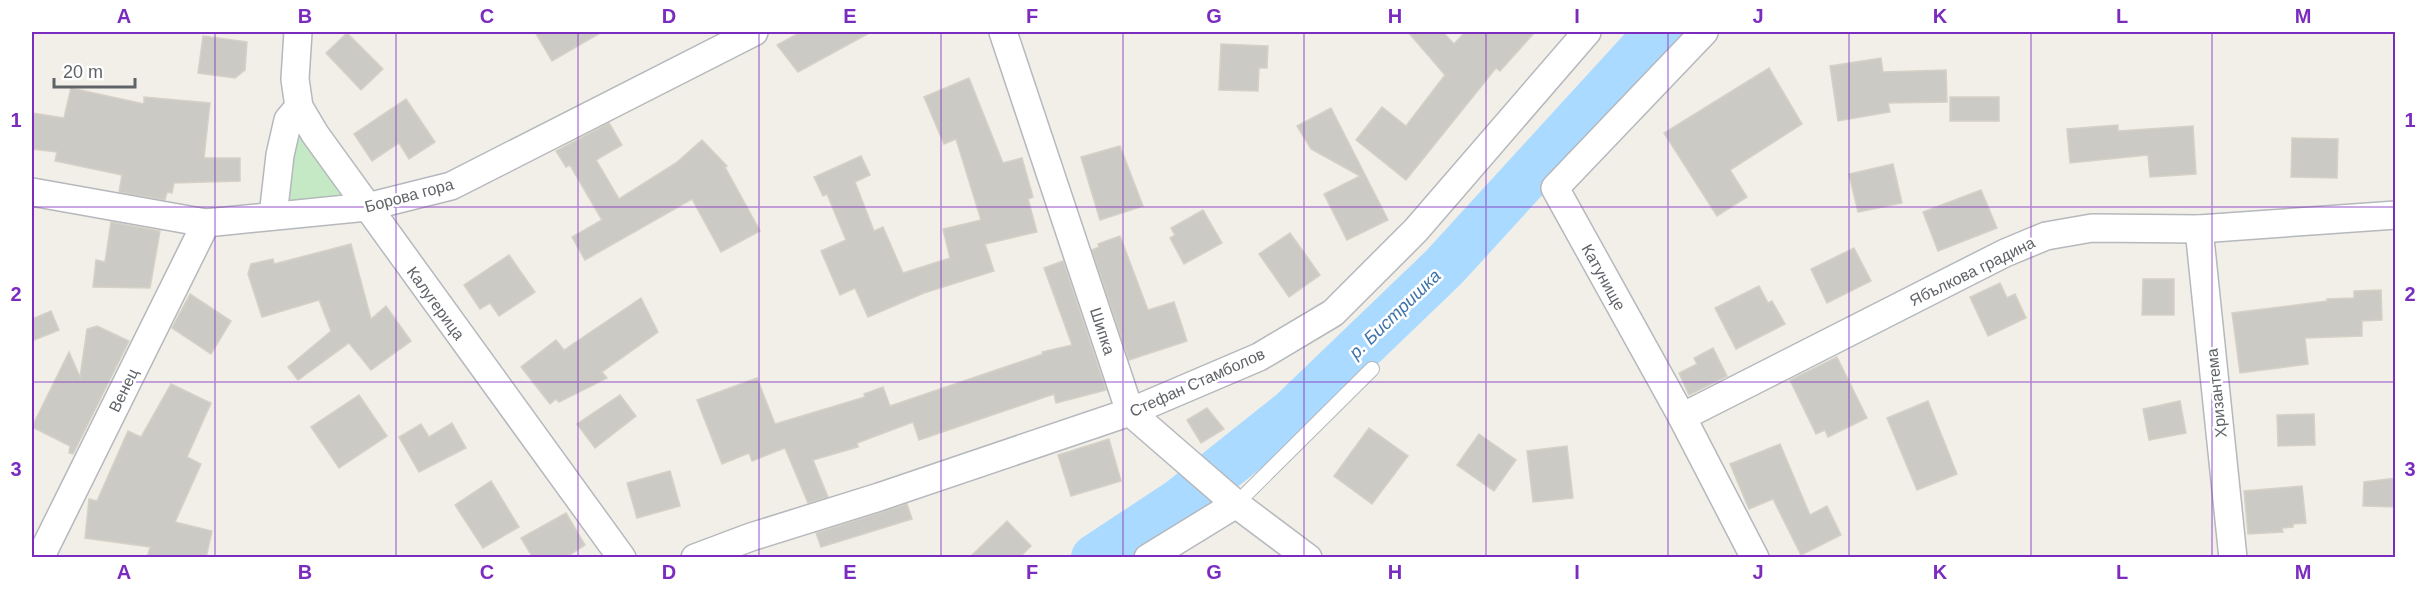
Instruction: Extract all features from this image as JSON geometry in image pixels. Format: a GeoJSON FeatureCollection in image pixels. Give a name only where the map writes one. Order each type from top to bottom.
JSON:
{"type":"FeatureCollection","features":[{"type":"Feature","properties":{"kind":"street","name":"Калугерица"},"geometry":{"type":"LineString","coordinates":[[298,32],[295,79],[299,107],[367,207],[622,558]]}},
{"type":"Feature","properties":{"kind":"street","name":"Борова гора"},"geometry":{"type":"LineString","coordinates":[[32,192],[206,223],[367,207],[451,186],[754,32]]}},
{"type":"Feature","properties":{"kind":"street","name":"Шипка"},"geometry":{"type":"LineString","coordinates":[[1003,32],[1130,412]]}},
{"type":"Feature","properties":{"kind":"street","name":"Стефан Стамболов"},"geometry":{"type":"LineString","coordinates":[[695,558],[751,537],[1130,412],[1259,357],[1333,313],[1416,230],[1587,32]]}},
{"type":"Feature","properties":{"kind":"street","name":"Катунище"},"geometry":{"type":"LineString","coordinates":[[1704,32],[1555,188],[1682,417],[1755,558]]}},
{"type":"Feature","properties":{"kind":"street"},"geometry":{"type":"LineString","coordinates":[[273,216],[280,155],[288,120],[299,107]]}},
{"type":"Feature","properties":{"kind":"street","name":"Ябълкова градина"},"geometry":{"type":"LineString","coordinates":[[1682,417],[2005,253],[2046,236],[2092,228],[2199,229],[2396,215]]}},
{"type":"Feature","properties":{"kind":"street","name":"Венец"},"geometry":{"type":"LineString","coordinates":[[40,558],[206,223]]}},
{"type":"Feature","properties":{"kind":"street","name":"Хризантема"},"geometry":{"type":"LineString","coordinates":[[2199,229],[2233,558]]}},
{"type":"Feature","properties":{"kind":"street"},"geometry":{"type":"LineString","coordinates":[[1130,412],[1231,500],[1308,558]]}},
{"type":"Feature","properties":{"kind":"street"},"geometry":{"type":"LineString","coordinates":[[1148,558],[1231,500]]}},
{"type":"Feature","properties":{"kind":"lane"},"geometry":{"type":"LineString","coordinates":[[1231,500],[1372,369]]}},
{"type":"Feature","properties":{"kind":"green space"},"geometry":{"type":"Polygon","coordinates":[[[297,128],[345,190],[336,198],[288,201],[297,128]]]}},
{"type":"Feature","properties":{"kind":"building"},"geometry":{"type":"Polygon","coordinates":[[[535,32],[602,32],[552,61],[535,32]]]}},
{"type":"Feature","properties":{"kind":"building"},"geometry":{"type":"Polygon","coordinates":[[[801,32],[871,32],[798,72],[777,45],[801,32]]]}},
{"type":"Feature","properties":{"kind":"building"},"geometry":{"type":"Polygon","coordinates":[[[1408,32],[1443,32],[1454,44],[1465,32],[1535,32],[1500,71],[1496,68],[1406,180],[1356,140],[1382,107],[1406,126],[1445,75],[1408,32]]]}},
{"type":"Feature","properties":{"kind":"building"},"geometry":{"type":"Polygon","coordinates":[[[347,33],[383,69],[361,90],[326,53],[347,33]]]}},
{"type":"Feature","properties":{"kind":"building"},"geometry":{"type":"Polygon","coordinates":[[[203,36],[247,42],[245,70],[235,78],[198,73],[203,36]]]}},
{"type":"Feature","properties":{"kind":"building"},"geometry":{"type":"Polygon","coordinates":[[[1221,44],[1268,46],[1267,68],[1259,68],[1258,91],[1219,90],[1221,44]]]}},
{"type":"Feature","properties":{"kind":"building"},"geometry":{"type":"Polygon","coordinates":[[[1881,58],[1883,72],[1946,70],[1947,102],[1888,103],[1890,112],[1838,121],[1830,66],[1881,58]]]}},
{"type":"Feature","properties":{"kind":"building"},"geometry":{"type":"Polygon","coordinates":[[[1769,68],[1802,124],[1730,170],[1747,197],[1717,216],[1664,133],[1769,68]]]}},
{"type":"Feature","properties":{"kind":"building"},"geometry":{"type":"Polygon","coordinates":[[[969,78],[1003,163],[1022,158],[1033,197],[1028,199],[1037,232],[985,244],[994,271],[924,293],[868,317],[855,288],[840,295],[821,251],[846,240],[827,194],[823,196],[814,177],[861,156],[870,175],[855,182],[874,231],[883,227],[903,273],[950,258],[943,229],[981,220],[956,139],[944,144],[924,97],[969,78]]]}},
{"type":"Feature","properties":{"kind":"building"},"geometry":{"type":"Polygon","coordinates":[[[71,88],[144,104],[144,97],[210,103],[204,158],[240,158],[240,181],[174,183],[172,193],[167,192],[165,200],[119,192],[122,175],[55,161],[57,152],[32,149],[32,113],[64,118],[71,88]]]}},
{"type":"Feature","properties":{"kind":"building"},"geometry":{"type":"Polygon","coordinates":[[[1950,97],[1999,97],[1999,121],[1950,121],[1950,97]]]}},
{"type":"Feature","properties":{"kind":"building"},"geometry":{"type":"Polygon","coordinates":[[[406,99],[435,142],[409,159],[399,143],[372,161],[354,134],[406,99]]]}},
{"type":"Feature","properties":{"kind":"building"},"geometry":{"type":"Polygon","coordinates":[[[1331,108],[1388,220],[1347,240],[1324,194],[1360,176],[1311,149],[1297,126],[1331,108]]]}},
{"type":"Feature","properties":{"kind":"building"},"geometry":{"type":"Polygon","coordinates":[[[609,123],[622,145],[596,160],[619,199],[676,163],[702,140],[727,166],[725,167],[760,231],[721,252],[692,199],[585,260],[572,237],[602,220],[570,165],[566,167],[556,151],[609,123]]]}},
{"type":"Feature","properties":{"kind":"building"},"geometry":{"type":"Polygon","coordinates":[[[2118,125],[2118,131],[2193,126],[2196,174],[2150,177],[2148,155],[2070,163],[2067,129],[2118,125]]]}},
{"type":"Feature","properties":{"kind":"building"},"geometry":{"type":"Polygon","coordinates":[[[2292,138],[2338,139],[2337,178],[2291,177],[2292,138]]]}},
{"type":"Feature","properties":{"kind":"building"},"geometry":{"type":"Polygon","coordinates":[[[1120,146],[1143,206],[1100,220],[1081,157],[1120,146]]]}},
{"type":"Feature","properties":{"kind":"building"},"geometry":{"type":"Polygon","coordinates":[[[1893,164],[1902,203],[1858,212],[1849,174],[1893,164]]]}},
{"type":"Feature","properties":{"kind":"building"},"geometry":{"type":"Polygon","coordinates":[[[1981,190],[1997,228],[1938,251],[1923,212],[1981,190]]]}},
{"type":"Feature","properties":{"kind":"building"},"geometry":{"type":"Polygon","coordinates":[[[1203,210],[1222,243],[1184,264],[1170,238],[1175,235],[1171,228],[1203,210]]]}},
{"type":"Feature","properties":{"kind":"building"},"geometry":{"type":"Polygon","coordinates":[[[111,222],[160,231],[150,288],[93,287],[96,260],[105,262],[111,222]]]}},
{"type":"Feature","properties":{"kind":"building"},"geometry":{"type":"Polygon","coordinates":[[[1290,233],[1320,275],[1289,297],[1259,254],[1290,233]]]}},
{"type":"Feature","properties":{"kind":"building"},"geometry":{"type":"Polygon","coordinates":[[[1120,236],[1148,310],[1174,302],[1187,341],[1129,360],[1092,250],[1099,247],[1098,244],[1120,236]]]}},
{"type":"Feature","properties":{"kind":"building"},"geometry":{"type":"Polygon","coordinates":[[[351,244],[371,319],[386,306],[411,341],[371,370],[349,343],[298,380],[288,367],[331,331],[319,300],[262,317],[248,274],[251,264],[273,259],[274,264],[351,244]]]}},
{"type":"Feature","properties":{"kind":"building"},"geometry":{"type":"Polygon","coordinates":[[[1854,248],[1871,281],[1827,303],[1811,269],[1854,248]]]}},
{"type":"Feature","properties":{"kind":"building"},"geometry":{"type":"Polygon","coordinates":[[[509,255],[535,292],[499,316],[490,303],[480,309],[464,285],[509,255]]]}},
{"type":"Feature","properties":{"kind":"building"},"geometry":{"type":"Polygon","coordinates":[[[1063,261],[1106,390],[1056,403],[1054,394],[919,440],[913,422],[857,443],[858,447],[813,460],[828,497],[808,503],[785,448],[752,461],[749,453],[722,464],[697,400],[757,378],[775,424],[865,397],[864,394],[883,387],[890,406],[1043,354],[1042,352],[1072,345],[1044,268],[1063,261]]]}},
{"type":"Feature","properties":{"kind":"building"},"geometry":{"type":"Polygon","coordinates":[[[2143,279],[2174,279],[2174,315],[2142,315],[2143,279]]]}},
{"type":"Feature","properties":{"kind":"building"},"geometry":{"type":"Polygon","coordinates":[[[2000,283],[2007,298],[2015,294],[2026,318],[1988,336],[1970,297],[2000,283]]]}},
{"type":"Feature","properties":{"kind":"building"},"geometry":{"type":"Polygon","coordinates":[[[1759,286],[1768,303],[1772,301],[1785,324],[1736,349],[1715,308],[1759,286]]]}},
{"type":"Feature","properties":{"kind":"building"},"geometry":{"type":"Polygon","coordinates":[[[2381,290],[2382,320],[2362,321],[2362,336],[2305,338],[2308,364],[2240,373],[2232,313],[2327,301],[2327,299],[2354,298],[2354,291],[2381,290]]]}},
{"type":"Feature","properties":{"kind":"building"},"geometry":{"type":"Polygon","coordinates":[[[190,294],[231,321],[211,354],[172,328],[190,294]]]}},
{"type":"Feature","properties":{"kind":"building"},"geometry":{"type":"Polygon","coordinates":[[[641,298],[658,332],[602,372],[607,378],[559,402],[556,399],[550,404],[521,367],[556,340],[564,350],[641,298]]]}},
{"type":"Feature","properties":{"kind":"building"},"geometry":{"type":"Polygon","coordinates":[[[51,311],[59,330],[32,341],[32,319],[51,311]]]}},
{"type":"Feature","properties":{"kind":"building"},"geometry":{"type":"Polygon","coordinates":[[[97,326],[129,341],[73,454],[69,453],[70,446],[32,427],[69,352],[80,377],[87,329],[97,326]]]}},
{"type":"Feature","properties":{"kind":"building"},"geometry":{"type":"Polygon","coordinates":[[[1713,348],[1727,376],[1689,395],[1679,373],[1697,364],[1694,358],[1713,348]]]}},
{"type":"Feature","properties":{"kind":"building"},"geometry":{"type":"Polygon","coordinates":[[[1837,357],[1867,418],[1828,437],[1825,430],[1816,434],[1790,380],[1837,357]]]}},
{"type":"Feature","properties":{"kind":"building"},"geometry":{"type":"Polygon","coordinates":[[[171,384],[211,403],[187,457],[201,464],[175,522],[212,531],[206,558],[147,558],[150,547],[85,538],[89,499],[97,501],[128,431],[141,437],[171,384]]]}},
{"type":"Feature","properties":{"kind":"building"},"geometry":{"type":"Polygon","coordinates":[[[359,395],[387,436],[339,468],[311,427],[359,395]]]}},
{"type":"Feature","properties":{"kind":"building"},"geometry":{"type":"Polygon","coordinates":[[[620,395],[636,416],[595,448],[577,424],[620,395]]]}},
{"type":"Feature","properties":{"kind":"building"},"geometry":{"type":"Polygon","coordinates":[[[1928,401],[1957,474],[1917,490],[1887,418],[1928,401]]]}},
{"type":"Feature","properties":{"kind":"building"},"geometry":{"type":"Polygon","coordinates":[[[2180,401],[2186,433],[2149,440],[2143,409],[2180,401]]]}},
{"type":"Feature","properties":{"kind":"building"},"geometry":{"type":"Polygon","coordinates":[[[1207,408],[1224,429],[1201,443],[1187,420],[1207,408]]]}},
{"type":"Feature","properties":{"kind":"building"},"geometry":{"type":"Polygon","coordinates":[[[2314,414],[2315,445],[2278,446],[2277,415],[2314,414]]]}},
{"type":"Feature","properties":{"kind":"building"},"geometry":{"type":"Polygon","coordinates":[[[452,423],[466,448],[419,472],[399,437],[421,424],[429,437],[452,423]]]}},
{"type":"Feature","properties":{"kind":"building"},"geometry":{"type":"Polygon","coordinates":[[[1369,428],[1408,456],[1372,504],[1334,476],[1369,428]]]}},
{"type":"Feature","properties":{"kind":"building"},"geometry":{"type":"Polygon","coordinates":[[[1479,434],[1516,460],[1494,491],[1457,465],[1479,434]]]}},
{"type":"Feature","properties":{"kind":"building"},"geometry":{"type":"Polygon","coordinates":[[[1109,439],[1121,481],[1071,496],[1058,455],[1109,439]]]}},
{"type":"Feature","properties":{"kind":"building"},"geometry":{"type":"Polygon","coordinates":[[[1780,444],[1810,515],[1827,506],[1841,535],[1801,555],[1773,499],[1749,509],[1730,464],[1780,444]]]}},
{"type":"Feature","properties":{"kind":"building"},"geometry":{"type":"Polygon","coordinates":[[[1567,446],[1573,498],[1533,502],[1527,451],[1567,446]]]}},
{"type":"Feature","properties":{"kind":"building"},"geometry":{"type":"Polygon","coordinates":[[[670,471],[680,506],[637,518],[627,483],[670,471]]]}},
{"type":"Feature","properties":{"kind":"building"},"geometry":{"type":"Polygon","coordinates":[[[2396,478],[2396,507],[2363,506],[2364,482],[2396,478]]]}},
{"type":"Feature","properties":{"kind":"building"},"geometry":{"type":"Polygon","coordinates":[[[491,481],[519,527],[483,548],[455,505],[491,481]]]}},
{"type":"Feature","properties":{"kind":"building"},"geometry":{"type":"Polygon","coordinates":[[[2302,486],[2306,523],[2282,528],[2283,532],[2248,534],[2244,491],[2302,486]]]}},
{"type":"Feature","properties":{"kind":"building"},"geometry":{"type":"Polygon","coordinates":[[[907,504],[912,519],[821,547],[816,533],[907,504]]]}},
{"type":"Feature","properties":{"kind":"building"},"geometry":{"type":"Polygon","coordinates":[[[566,513],[585,545],[565,558],[533,558],[521,538],[566,513]]]}},
{"type":"Feature","properties":{"kind":"building"},"geometry":{"type":"Polygon","coordinates":[[[1007,521],[1031,546],[1019,558],[969,558],[1007,521]]]}},
{"type":"Feature","properties":{"kind":"waterway","name":"р. Бистришка"},"geometry":{"type":"LineString","coordinates":[[1095,558],[1180,502],[1292,413],[1444,267],[1659,32]]}}]}
